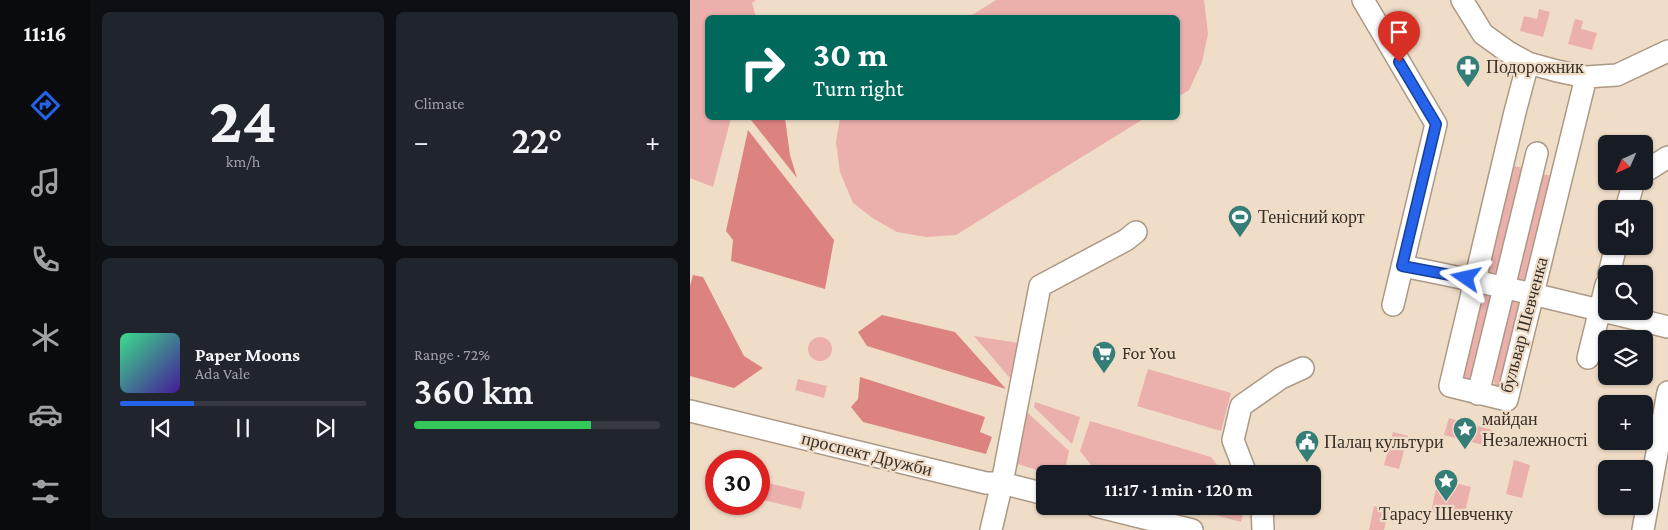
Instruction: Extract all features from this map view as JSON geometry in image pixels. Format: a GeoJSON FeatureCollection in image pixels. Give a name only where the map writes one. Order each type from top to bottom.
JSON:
{"type":"FeatureCollection","features":[{"type":"Feature","properties":{"kind":"street"},"geometry":{"type":"LineString","coordinates":[[1362,0],[1436,124],[1392,305]]}},
{"type":"Feature","properties":{"kind":"street"},"geometry":{"type":"LineString","coordinates":[[1462,0],[1483,34],[1508,52],[1528,63],[1557,71],[1586,77],[1617,75],[1668,51]]}},
{"type":"Feature","properties":{"kind":"street","name":"бульвар Шевченка"},"geometry":{"type":"LineString","coordinates":[[1528,63],[1503,143],[1475,280],[1450,386],[1478,394],[1507,400],[1533,295],[1571,159],[1586,77]]}},
{"type":"Feature","properties":{"kind":"street"},"geometry":{"type":"LineString","coordinates":[[1503,143],[1537,154],[1571,159]]}},
{"type":"Feature","properties":{"kind":"street"},"geometry":{"type":"LineString","coordinates":[[1478,394],[1537,154]]}},
{"type":"Feature","properties":{"kind":"street"},"geometry":{"type":"LineString","coordinates":[[1653,166],[1668,157]]}},
{"type":"Feature","properties":{"kind":"street"},"geometry":{"type":"LineString","coordinates":[[991,530],[1002,483],[1040,286],[1126,240],[1136,232]]}},
{"type":"Feature","properties":{"kind":"street"},"geometry":{"type":"LineString","coordinates":[[1402,266],[1505,286],[1533,295],[1598,310]]}},
{"type":"Feature","properties":{"kind":"street"},"geometry":{"type":"LineString","coordinates":[[1588,358],[1598,318]]}},
{"type":"Feature","properties":{"kind":"street"},"geometry":{"type":"LineString","coordinates":[[1642,320],[1668,326]]}},
{"type":"Feature","properties":{"kind":"street"},"geometry":{"type":"LineString","coordinates":[[1243,465],[1233,440],[1241,406],[1281,378],[1303,368]]}},
{"type":"Feature","properties":{"kind":"street"},"geometry":{"type":"LineString","coordinates":[[1643,530],[1668,392]]}},
{"type":"Feature","properties":{"kind":"street","name":"проспект Дружби"},"geometry":{"type":"LineString","coordinates":[[690,412],[986,483],[1002,483],[1036,492]]}},
{"type":"Feature","properties":{"kind":"street"},"geometry":{"type":"LineString","coordinates":[[1123,515],[1152,525],[1192,530]]}},
{"type":"Feature","properties":{"kind":"street"},"geometry":{"type":"LineString","coordinates":[[1262,515],[1263,530]]}},
{"type":"Feature","properties":{"kind":"shaded area"},"geometry":{"type":"Polygon","coordinates":[[[690,0],[756,0],[752,3],[755,15],[705,15],[705,120],[730,120],[713,187],[690,178],[690,0]]]}},
{"type":"Feature","properties":{"kind":"shaded area"},"geometry":{"type":"Polygon","coordinates":[[[996,0],[1204,0],[1208,34],[1202,62],[1189,90],[1180,96],[1180,15],[972,15],[996,0]]]}},
{"type":"Feature","properties":{"kind":"shaded area"},"geometry":{"type":"Polygon","coordinates":[[[1539,9],[1550,12],[1543,37],[1520,31],[1524,16],[1537,19],[1539,9]]]}},
{"type":"Feature","properties":{"kind":"shaded area"},"geometry":{"type":"Polygon","coordinates":[[[1575,19],[1583,21],[1581,29],[1597,33],[1592,50],[1568,44],[1575,19]]]}},
{"type":"Feature","properties":{"kind":"shaded area"},"geometry":{"type":"Polygon","coordinates":[[[751,120],[785,120],[790,155],[797,178],[751,120]]]}},
{"type":"Feature","properties":{"kind":"shaded area"},"geometry":{"type":"Polygon","coordinates":[[[840,120],[1142,120],[956,235],[926,237],[897,232],[874,219],[853,203],[840,172],[836,142],[840,120]]]}},
{"type":"Feature","properties":{"kind":"shaded area"},"geometry":{"type":"Polygon","coordinates":[[[748,130],[834,240],[825,289],[731,261],[733,240],[726,231],[748,130]]]}},
{"type":"Feature","properties":{"kind":"shaded area"},"geometry":{"type":"Polygon","coordinates":[[[1509,165],[1523,168],[1497,278],[1483,275],[1509,165]]]}},
{"type":"Feature","properties":{"kind":"shaded area"},"geometry":{"type":"Polygon","coordinates":[[[1539,173],[1552,176],[1526,286],[1512,283],[1539,173]]]}},
{"type":"Feature","properties":{"kind":"shaded area"},"geometry":{"type":"Polygon","coordinates":[[[693,275],[703,277],[744,356],[763,368],[734,388],[690,376],[690,286],[693,275]]]}},
{"type":"Feature","properties":{"kind":"shaded area"},"geometry":{"type":"Polygon","coordinates":[[[1481,289],[1495,293],[1472,387],[1458,383],[1481,289]]]}},
{"type":"Feature","properties":{"kind":"shaded area"},"geometry":{"type":"Polygon","coordinates":[[[1509,297],[1523,300],[1501,394],[1497,394],[1491,368],[1509,297]]]}},
{"type":"Feature","properties":{"kind":"shaded area"},"geometry":{"type":"Polygon","coordinates":[[[882,315],[955,332],[1006,389],[867,346],[858,332],[882,315]]]}},
{"type":"Feature","properties":{"kind":"shaded area"},"geometry":{"type":"Polygon","coordinates":[[[974,336],[1024,344],[1015,384],[974,336]]]}},
{"type":"Feature","properties":{"kind":"shaded area"},"geometry":{"type":"Polygon","coordinates":[[[820,337],[828,341],[832,349],[828,357],[820,361],[812,357],[808,349],[812,341],[820,337]]]}},
{"type":"Feature","properties":{"kind":"shaded area"},"geometry":{"type":"Polygon","coordinates":[[[1148,369],[1231,393],[1221,431],[1137,406],[1148,369]]]}},
{"type":"Feature","properties":{"kind":"shaded area"},"geometry":{"type":"Polygon","coordinates":[[[860,377],[985,417],[980,432],[992,437],[986,454],[863,422],[851,407],[858,399],[860,377]]]}},
{"type":"Feature","properties":{"kind":"shaded area"},"geometry":{"type":"Polygon","coordinates":[[[798,379],[827,386],[824,398],[795,390],[798,379]]]}},
{"type":"Feature","properties":{"kind":"shaded area"},"geometry":{"type":"Polygon","coordinates":[[[1035,402],[1080,417],[1072,444],[1034,407],[1035,402]]]}},
{"type":"Feature","properties":{"kind":"shaded area"},"geometry":{"type":"Polygon","coordinates":[[[1027,412],[1069,451],[1066,465],[1036,465],[1036,470],[1014,463],[1027,412]]]}},
{"type":"Feature","properties":{"kind":"shaded area"},"geometry":{"type":"Polygon","coordinates":[[[1449,418],[1492,430],[1487,446],[1444,435],[1449,418]]]}},
{"type":"Feature","properties":{"kind":"shaded area"},"geometry":{"type":"Polygon","coordinates":[[[1090,421],[1211,457],[1217,465],[1091,465],[1080,451],[1090,421]]]}},
{"type":"Feature","properties":{"kind":"shaded area"},"geometry":{"type":"Polygon","coordinates":[[[1393,432],[1408,436],[1399,469],[1384,465],[1393,432]]]}},
{"type":"Feature","properties":{"kind":"shaded area"},"geometry":{"type":"Polygon","coordinates":[[[1514,460],[1530,465],[1522,498],[1506,494],[1514,460]]]}},
{"type":"Feature","properties":{"kind":"shaded area"},"geometry":{"type":"Polygon","coordinates":[[[1438,479],[1471,487],[1463,520],[1431,512],[1438,479]]]}},
{"type":"Feature","properties":{"kind":"shaded area"},"geometry":{"type":"Polygon","coordinates":[[[770,483],[805,492],[801,509],[770,502],[770,483]]]}},
{"type":"Feature","properties":{"kind":"shaded area"},"geometry":{"type":"Polygon","coordinates":[[[1374,506],[1389,510],[1384,530],[1369,530],[1374,506]]]}},
{"type":"Feature","properties":{"kind":"shaded area"},"geometry":{"type":"Polygon","coordinates":[[[1215,515],[1243,515],[1241,522],[1215,515]]]}},
{"type":"Feature","properties":{"kind":"place","name":"Подорожник"},"geometry":{"type":"Point","coordinates":[1468,88]}},
{"type":"Feature","properties":{"kind":"place","name":"Тенісний корт"},"geometry":{"type":"Point","coordinates":[1240,238]}},
{"type":"Feature","properties":{"kind":"place","name":"For You"},"geometry":{"type":"Point","coordinates":[1104,374]}},
{"type":"Feature","properties":{"kind":"place","name":"майдан Незалежності"},"geometry":{"type":"Point","coordinates":[1465,450]}},
{"type":"Feature","properties":{"kind":"place","name":"Палац культури"},"geometry":{"type":"Point","coordinates":[1307,463]}},
{"type":"Feature","properties":{"kind":"place","name":"Тарасу Шевченку"},"geometry":{"type":"Point","coordinates":[1446,502]}},
{"type":"Feature","properties":{"kind":"route"},"geometry":{"type":"LineString","coordinates":[[1399,62],[1436,124],[1402,266],[1466,278]]}}]}
